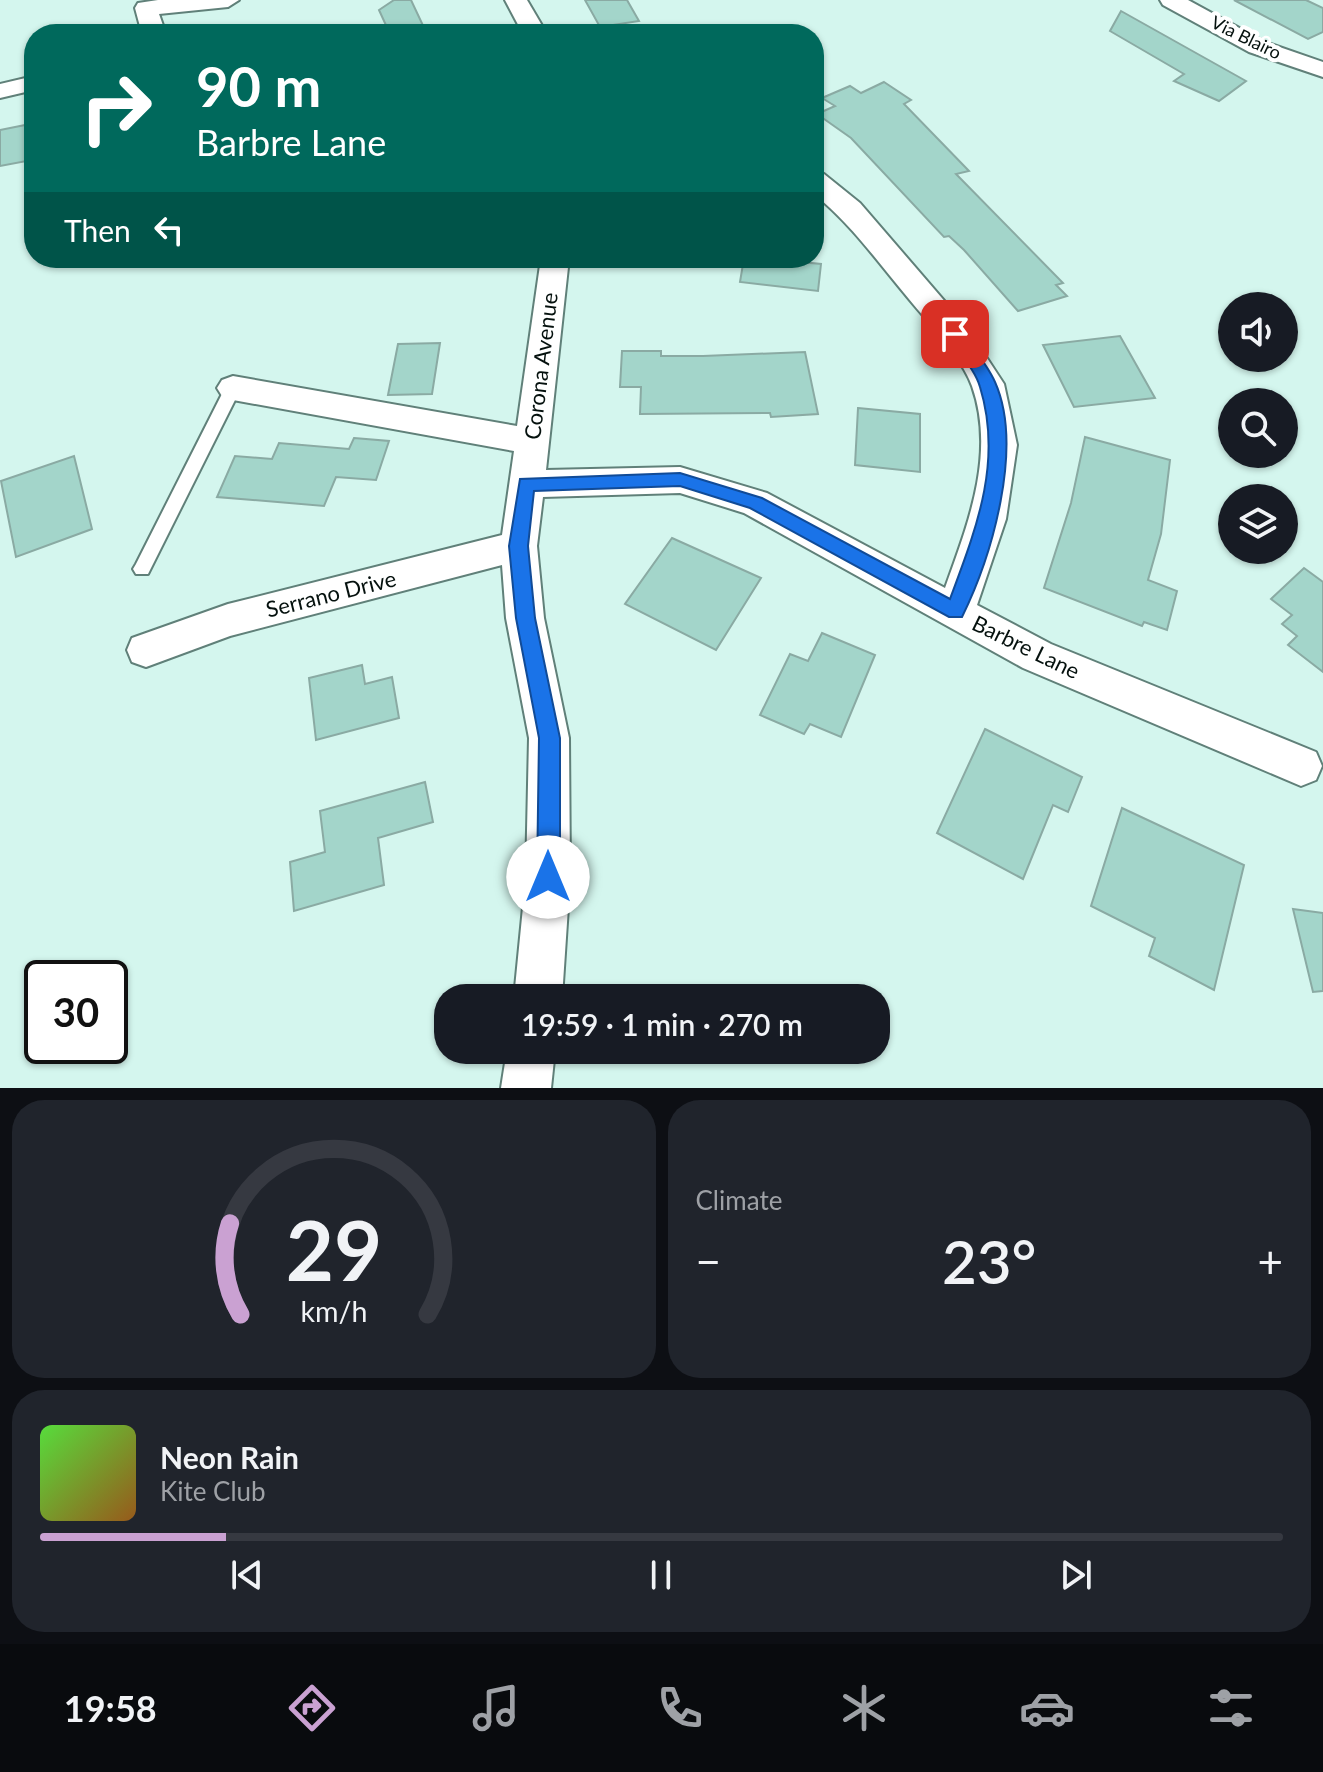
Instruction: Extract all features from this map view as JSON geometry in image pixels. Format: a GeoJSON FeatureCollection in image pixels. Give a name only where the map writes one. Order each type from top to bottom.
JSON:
{"type":"FeatureCollection","features":[{"type":"Feature","properties":{"kind":"street"},"geometry":{"type":"LineString","coordinates":[[151,24],[146,8],[228,0]]}},
{"type":"Feature","properties":{"kind":"street"},"geometry":{"type":"LineString","coordinates":[[516,0],[529,24]]}},
{"type":"Feature","properties":{"kind":"street","name":"Via Blairo"},"geometry":{"type":"LineString","coordinates":[[1171,0],[1257,47],[1323,70]]}},
{"type":"Feature","properties":{"kind":"street"},"geometry":{"type":"LineString","coordinates":[[0,91],[24,85]]}},
{"type":"Feature","properties":{"kind":"street"},"geometry":{"type":"LineString","coordinates":[[824,188],[850,209],[955,334],[988,384],[1000,445],[988,519],[956,611]]}},
{"type":"Feature","properties":{"kind":"street","name":"Corona Avenue"},"geometry":{"type":"LineString","coordinates":[[539,984],[548,877],[549,738],[525,618],[519,546],[554,268]]}},
{"type":"Feature","properties":{"kind":"street"},"geometry":{"type":"LineString","coordinates":[[233,388],[531,441]]}},
{"type":"Feature","properties":{"kind":"street","name":"Barbre Lane"},"geometry":{"type":"LineString","coordinates":[[526,484],[680,480],[755,503],[1037,656],[1301,766]]}},
{"type":"Feature","properties":{"kind":"street","name":"Serrano Drive"},"geometry":{"type":"LineString","coordinates":[[146,650],[228,620],[519,546]]}},
{"type":"Feature","properties":{"kind":"street"},"geometry":{"type":"LineString","coordinates":[[526,1088],[529,1064]]}},
{"type":"Feature","properties":{"kind":"lane"},"geometry":{"type":"LineString","coordinates":[[142,569],[233,388]]}},
{"type":"Feature","properties":{"kind":"building"},"geometry":{"type":"Polygon","coordinates":[[[394,0],[411,0],[422,24],[385,24],[379,10],[394,0]]]}},
{"type":"Feature","properties":{"kind":"building"},"geometry":{"type":"Polygon","coordinates":[[[585,0],[627,0],[639,21],[620,24],[598,24],[585,0]]]}},
{"type":"Feature","properties":{"kind":"building"},"geometry":{"type":"Polygon","coordinates":[[[1234,0],[1306,0],[1323,8],[1323,32],[1308,39],[1234,0]]]}},
{"type":"Feature","properties":{"kind":"building"},"geometry":{"type":"Polygon","coordinates":[[[1121,11],[1246,81],[1219,101],[1174,81],[1184,74],[1110,31],[1121,11]]]}},
{"type":"Feature","properties":{"kind":"building"},"geometry":{"type":"Polygon","coordinates":[[[884,82],[911,100],[904,104],[969,171],[956,174],[1063,283],[1056,285],[1067,296],[1018,311],[964,250],[949,236],[944,237],[851,138],[824,119],[824,111],[835,106],[824,97],[850,86],[861,93],[884,82]]]}},
{"type":"Feature","properties":{"kind":"building"},"geometry":{"type":"Polygon","coordinates":[[[24,125],[24,162],[0,166],[0,130],[24,125]]]}},
{"type":"Feature","properties":{"kind":"building"},"geometry":{"type":"Polygon","coordinates":[[[742,268],[821,268],[818,291],[740,282],[742,268]]]}},
{"type":"Feature","properties":{"kind":"building"},"geometry":{"type":"Polygon","coordinates":[[[1120,336],[1155,398],[1074,407],[1043,345],[1120,336]]]}},
{"type":"Feature","properties":{"kind":"building"},"geometry":{"type":"Polygon","coordinates":[[[440,343],[432,394],[388,395],[398,344],[440,343]]]}},
{"type":"Feature","properties":{"kind":"building"},"geometry":{"type":"Polygon","coordinates":[[[622,351],[661,351],[661,356],[805,352],[818,414],[771,417],[770,413],[640,414],[641,387],[620,387],[622,351]]]}},
{"type":"Feature","properties":{"kind":"building"},"geometry":{"type":"Polygon","coordinates":[[[858,408],[920,414],[920,472],[855,465],[858,408]]]}},
{"type":"Feature","properties":{"kind":"building"},"geometry":{"type":"Polygon","coordinates":[[[1085,437],[1170,460],[1161,534],[1148,580],[1177,591],[1167,630],[1144,622],[1142,626],[1044,588],[1071,503],[1085,437]]]}},
{"type":"Feature","properties":{"kind":"building"},"geometry":{"type":"Polygon","coordinates":[[[354,438],[389,441],[376,480],[336,477],[324,506],[217,497],[235,456],[272,459],[279,443],[349,449],[354,438]]]}},
{"type":"Feature","properties":{"kind":"building"},"geometry":{"type":"Polygon","coordinates":[[[74,456],[92,529],[16,557],[1,481],[74,456]]]}},
{"type":"Feature","properties":{"kind":"building"},"geometry":{"type":"Polygon","coordinates":[[[672,538],[761,578],[716,650],[625,604],[672,538]]]}},
{"type":"Feature","properties":{"kind":"building"},"geometry":{"type":"Polygon","coordinates":[[[1304,568],[1323,582],[1323,672],[1288,645],[1297,636],[1282,624],[1292,615],[1271,599],[1304,568]]]}},
{"type":"Feature","properties":{"kind":"building"},"geometry":{"type":"Polygon","coordinates":[[[822,633],[875,655],[841,737],[810,724],[804,734],[760,715],[790,654],[808,661],[822,633]]]}},
{"type":"Feature","properties":{"kind":"building"},"geometry":{"type":"Polygon","coordinates":[[[362,665],[365,684],[392,677],[399,718],[316,740],[309,678],[362,665]]]}},
{"type":"Feature","properties":{"kind":"building"},"geometry":{"type":"Polygon","coordinates":[[[985,729],[1082,777],[1068,812],[1053,805],[1023,879],[937,833],[985,729]]]}},
{"type":"Feature","properties":{"kind":"building"},"geometry":{"type":"Polygon","coordinates":[[[425,782],[433,822],[378,838],[384,885],[294,911],[290,862],[325,852],[320,811],[425,782]]]}},
{"type":"Feature","properties":{"kind":"building"},"geometry":{"type":"Polygon","coordinates":[[[1122,808],[1244,865],[1214,990],[1149,956],[1155,938],[1091,906],[1122,808]]]}},
{"type":"Feature","properties":{"kind":"building"},"geometry":{"type":"Polygon","coordinates":[[[1293,909],[1323,913],[1323,991],[1313,992],[1293,909]]]}},
{"type":"Feature","properties":{"kind":"route"},"geometry":{"type":"LineString","coordinates":[[548,877],[549,738],[525,618],[519,546],[526,484],[680,480],[755,503],[956,611],[988,519],[1000,445],[988,384],[955,334]]}}]}
